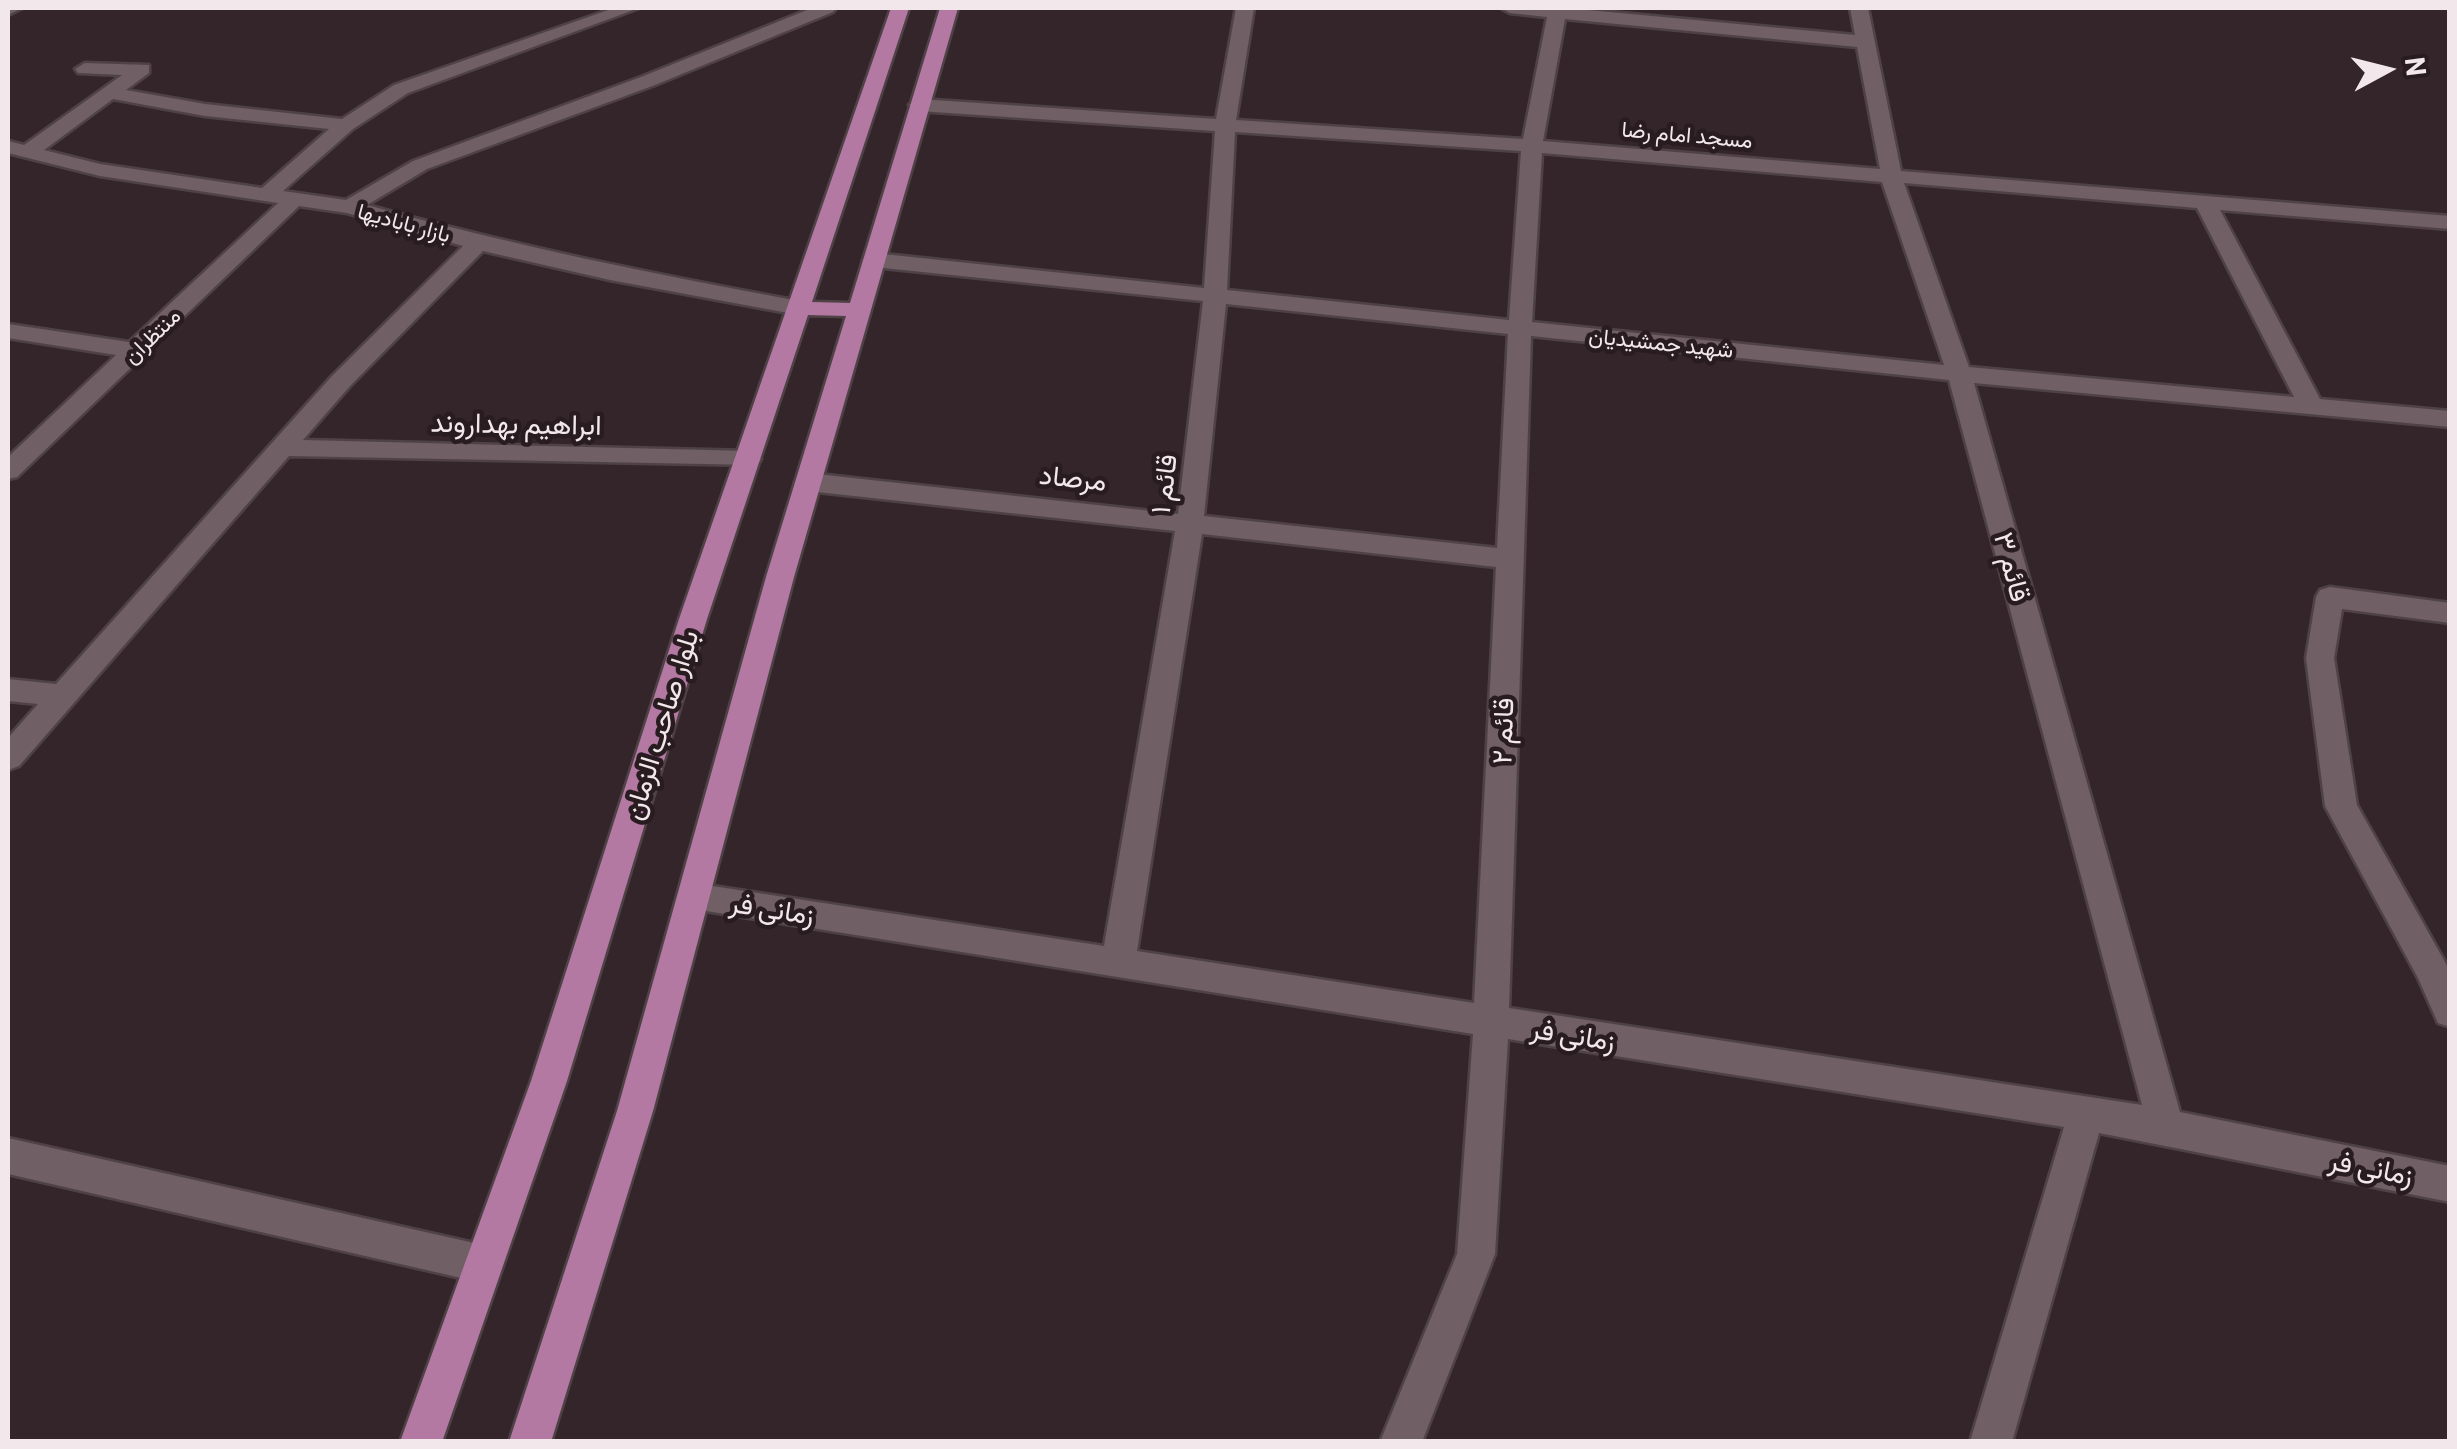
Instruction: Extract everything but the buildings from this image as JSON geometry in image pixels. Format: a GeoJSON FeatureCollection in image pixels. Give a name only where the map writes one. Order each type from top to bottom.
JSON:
{"type":"FeatureCollection","features":[{"type":"Feature","properties":{"kind":"main road","name":"بلوار صاحب الزمان"},"geometry":{"type":"LineString","coordinates":[[421,1442],[549,1081],[748,459],[900,8]]}},
{"type":"Feature","properties":{"kind":"main road"},"geometry":{"type":"LineString","coordinates":[[530,1442],[635,1111],[808,482],[948,8]]}},
{"type":"Feature","properties":{"kind":"main road"},"geometry":{"type":"LineString","coordinates":[[799,308],[859,310]]}},
{"type":"Feature","properties":{"kind":"street"},"geometry":{"type":"LineString","coordinates":[[266,194],[346,124],[401,89],[592,13],[630,8]]}},
{"type":"Feature","properties":{"kind":"street"},"geometry":{"type":"LineString","coordinates":[[348,207],[420,165],[648,81],[827,8]]}},
{"type":"Feature","properties":{"kind":"street","name":"قائم ۱"},"geometry":{"type":"LineString","coordinates":[[1118,964],[1190,524],[1216,295],[1225,126],[1245,8]]}},
{"type":"Feature","properties":{"kind":"street"},"geometry":{"type":"LineString","coordinates":[[1510,8],[1557,8],[1865,42]]}},
{"type":"Feature","properties":{"kind":"street","name":"قائم ۲"},"geometry":{"type":"LineString","coordinates":[[1403,1441],[1476,1254],[1491,1022],[1520,328],[1532,146],[1557,8]]}},
{"type":"Feature","properties":{"kind":"street","name":"قائم ۳"},"geometry":{"type":"LineString","coordinates":[[1859,8],[1892,178],[1959,374],[2166,1126]]}},
{"type":"Feature","properties":{"kind":"street"},"geometry":{"type":"LineString","coordinates":[[18,150],[142,69],[85,68]]}},
{"type":"Feature","properties":{"kind":"street"},"geometry":{"type":"LineString","coordinates":[[109,93],[205,110],[346,124]]}},
{"type":"Feature","properties":{"kind":"street","name":"مسجد امام رضا"},"geometry":{"type":"LineString","coordinates":[[919,105],[1532,146],[2450,224]]}},
{"type":"Feature","properties":{"kind":"street","name":"بازار بابادیها"},"geometry":{"type":"LineString","coordinates":[[18,150],[100,170],[348,207],[478,243],[799,308]]}},
{"type":"Feature","properties":{"kind":"street","name":"منتظران"},"geometry":{"type":"LineString","coordinates":[[8,471],[294,199]]}},
{"type":"Feature","properties":{"kind":"street"},"geometry":{"type":"LineString","coordinates":[[2206,204],[2311,406]]}},
{"type":"Feature","properties":{"kind":"street"},"geometry":{"type":"LineString","coordinates":[[8,758],[341,381],[478,243]]}},
{"type":"Feature","properties":{"kind":"street","name":"شهید جمشیدیان"},"geometry":{"type":"LineString","coordinates":[[874,260],[1959,374],[2450,419]]}},
{"type":"Feature","properties":{"kind":"street"},"geometry":{"type":"LineString","coordinates":[[8,331],[138,351]]}},
{"type":"Feature","properties":{"kind":"street","name":"ابراهیم بهداروند"},"geometry":{"type":"LineString","coordinates":[[282,448],[748,459]]}},
{"type":"Feature","properties":{"kind":"street","name":"مرصاد"},"geometry":{"type":"LineString","coordinates":[[808,482],[1510,558]]}},
{"type":"Feature","properties":{"kind":"street"},"geometry":{"type":"LineString","coordinates":[[2450,614],[2330,597],[2320,658],[2340,806],[2433,972],[2450,1012]]}},
{"type":"Feature","properties":{"kind":"street"},"geometry":{"type":"LineString","coordinates":[[8,690],[62,696]]}},
{"type":"Feature","properties":{"kind":"street","name":"زمانی فر"},"geometry":{"type":"LineString","coordinates":[[694,897],[2166,1126],[2449,1184]]}},
{"type":"Feature","properties":{"kind":"street"},"geometry":{"type":"LineString","coordinates":[[1991,1442],[2086,1114]]}},
{"type":"Feature","properties":{"kind":"street"},"geometry":{"type":"LineString","coordinates":[[8,1156],[484,1264]]}}]}
